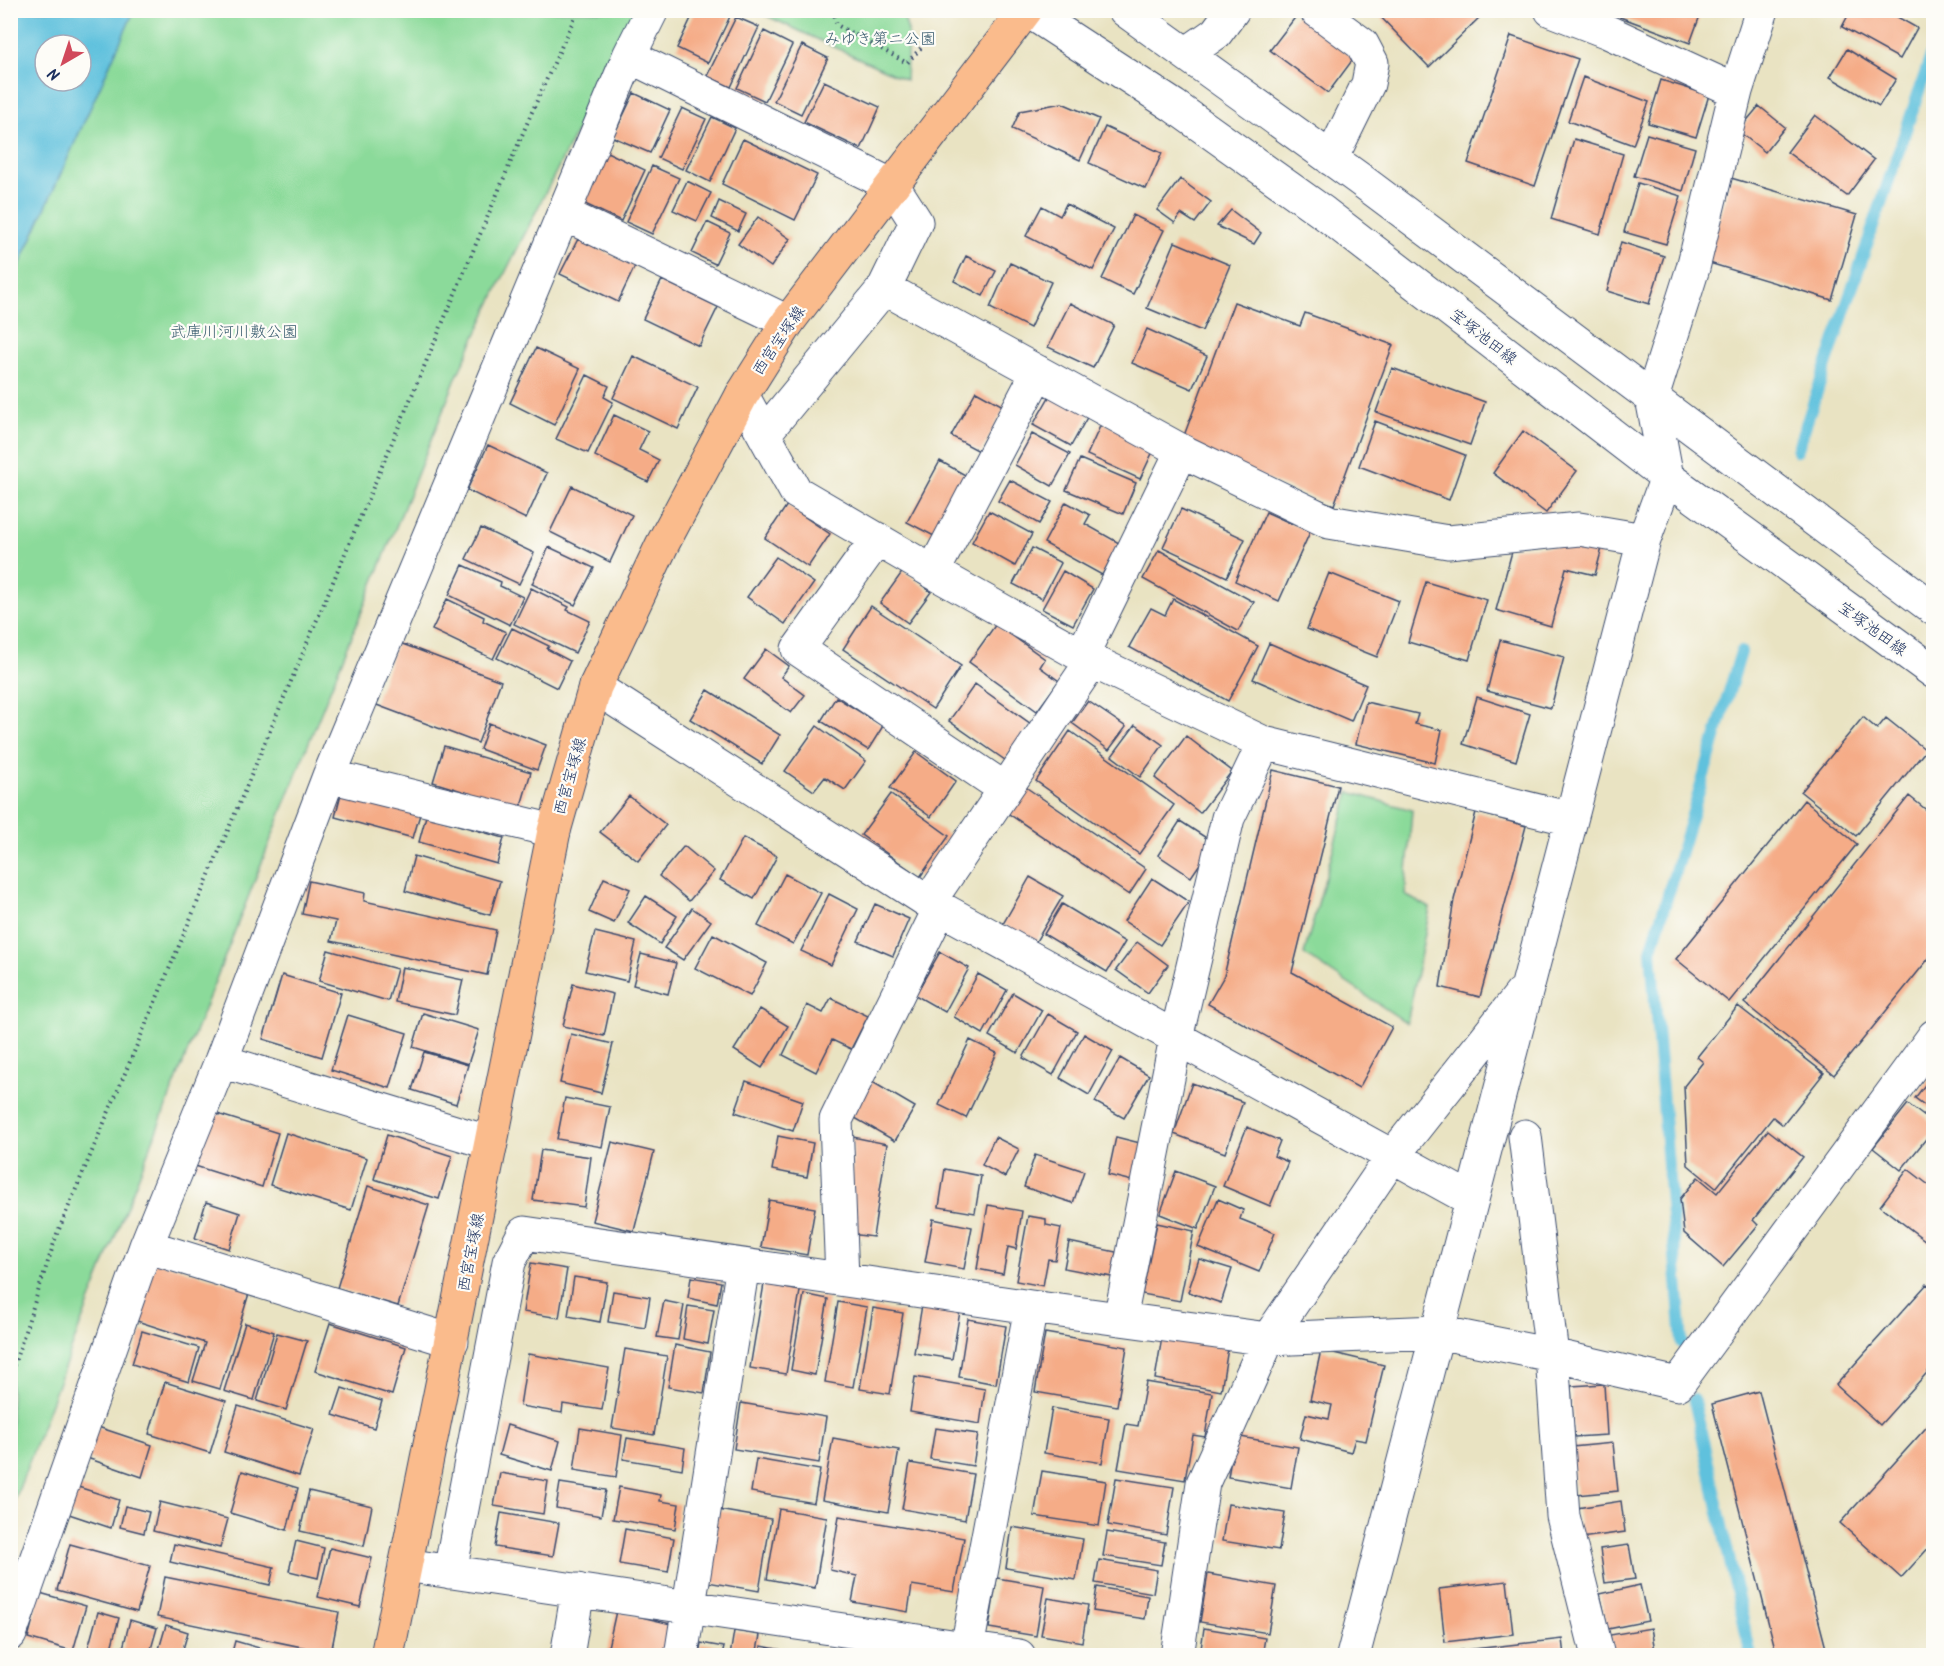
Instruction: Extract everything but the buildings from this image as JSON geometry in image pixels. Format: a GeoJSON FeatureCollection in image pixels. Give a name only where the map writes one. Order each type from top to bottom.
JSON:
{"type":"FeatureCollection","features":[{"type":"Feature","properties":{"kind":"main road","name":"西宮宝塚線"},"geometry":{"type":"LineString","coordinates":[[387,1656],[554,831],[595,687],[662,545],[742,395],[788,322],[1026,10]]}},
{"type":"Feature","properties":{"kind":"street"},"geometry":{"type":"LineString","coordinates":[[10,1634],[146,1246],[221,1061],[329,776],[629,56],[652,10]]}},
{"type":"Feature","properties":{"kind":"street","name":"宝塚池田線"},"geometry":{"type":"LineString","coordinates":[[1026,10],[1174,106],[1324,213],[1667,477],[1934,672]]}},
{"type":"Feature","properties":{"kind":"street"},"geometry":{"type":"LineString","coordinates":[[1125,10],[1332,159],[1934,609]]}},
{"type":"Feature","properties":{"kind":"street"},"geometry":{"type":"LineString","coordinates":[[1186,54],[1216,33],[1233,10]]}},
{"type":"Feature","properties":{"kind":"street"},"geometry":{"type":"LineString","coordinates":[[1316,10],[1362,44],[1372,63],[1368,84],[1332,159]]}},
{"type":"Feature","properties":{"kind":"street"},"geometry":{"type":"LineString","coordinates":[[1551,10],[1608,32],[1736,91]]}},
{"type":"Feature","properties":{"kind":"street"},"geometry":{"type":"LineString","coordinates":[[1353,1656],[1644,540],[1667,477],[1652,398],[1693,268],[1736,91],[1762,10]]}},
{"type":"Feature","properties":{"kind":"street"},"geometry":{"type":"LineString","coordinates":[[629,56],[893,186],[916,222],[884,288],[764,434]]}},
{"type":"Feature","properties":{"kind":"street"},"geometry":{"type":"LineString","coordinates":[[564,214],[788,322]]}},
{"type":"Feature","properties":{"kind":"street"},"geometry":{"type":"LineString","coordinates":[[884,288],[1182,451],[1329,522],[1448,542],[1579,529],[1644,540]]}},
{"type":"Feature","properties":{"kind":"street"},"geometry":{"type":"LineString","coordinates":[[933,572],[1038,372]]}},
{"type":"Feature","properties":{"kind":"street"},"geometry":{"type":"LineString","coordinates":[[742,395],[796,492],[1087,658],[1264,743],[1571,819]]}},
{"type":"Feature","properties":{"kind":"street"},"geometry":{"type":"LineString","coordinates":[[842,1279],[836,1120],[934,905],[1087,658],[1182,451]]}},
{"type":"Feature","properties":{"kind":"street"},"geometry":{"type":"LineString","coordinates":[[877,539],[798,649],[1005,789]]}},
{"type":"Feature","properties":{"kind":"street"},"geometry":{"type":"LineString","coordinates":[[595,687],[934,905],[1472,1200]]}},
{"type":"Feature","properties":{"kind":"street"},"geometry":{"type":"LineString","coordinates":[[1120,1319],[1176,1038],[1227,818],[1264,743]]}},
{"type":"Feature","properties":{"kind":"street"},"geometry":{"type":"LineString","coordinates":[[329,776],[554,831]]}},
{"type":"Feature","properties":{"kind":"street"},"geometry":{"type":"LineString","coordinates":[[1178,1656],[1203,1483],[1268,1339],[1392,1157],[1528,984]]}},
{"type":"Feature","properties":{"kind":"street"},"geometry":{"type":"LineString","coordinates":[[450,1572],[509,1262],[524,1233],[1268,1339],[1437,1332],[1678,1384],[1934,1036]]}},
{"type":"Feature","properties":{"kind":"street"},"geometry":{"type":"LineString","coordinates":[[221,1061],[491,1143]]}},
{"type":"Feature","properties":{"kind":"street"},"geometry":{"type":"LineString","coordinates":[[1525,1136],[1552,1355],[1563,1516],[1598,1656]]}},
{"type":"Feature","properties":{"kind":"street"},"geometry":{"type":"LineString","coordinates":[[146,1246],[452,1341]]}},
{"type":"Feature","properties":{"kind":"street"},"geometry":{"type":"LineString","coordinates":[[681,1656],[687,1606],[743,1265]]}},
{"type":"Feature","properties":{"kind":"street"},"geometry":{"type":"LineString","coordinates":[[967,1648],[1031,1307]]}},
{"type":"Feature","properties":{"kind":"street"},"geometry":{"type":"LineString","coordinates":[[405,1565],[687,1606],[892,1646],[967,1648],[1019,1656]]}},
{"type":"Feature","properties":{"kind":"street"},"geometry":{"type":"LineString","coordinates":[[567,1656],[578,1590]]}},
{"type":"Feature","properties":{"kind":"path"},"geometry":{"type":"LineString","coordinates":[[10,1377],[57,1234],[531,114],[578,10]]}},
{"type":"Feature","properties":{"kind":"path"},"geometry":{"type":"LineString","coordinates":[[833,10],[837,25],[907,63],[929,39]]}},
{"type":"Feature","properties":{"kind":"green space","name":"武庫川河川敷公園"},"geometry":{"type":"Polygon","coordinates":[[[134,11],[637,11],[500,283],[457,376],[309,742],[78,1331],[11,1510],[11,284],[134,11]]]}},
{"type":"Feature","properties":{"kind":"green space","name":"みゆき第ニ公園"},"geometry":{"type":"Polygon","coordinates":[[[756,11],[902,11],[908,31],[906,80],[756,11]]]}},
{"type":"Feature","properties":{"kind":"green space"},"geometry":{"type":"Polygon","coordinates":[[[1349,792],[1412,810],[1405,895],[1430,908],[1407,1023],[1304,954],[1349,792]]]}},
{"type":"Feature","properties":{"kind":"water"},"geometry":{"type":"Polygon","coordinates":[[[10,11],[134,11],[11,284],[10,11]]]}},
{"type":"Feature","properties":{"kind":"waterway"},"geometry":{"type":"LineString","coordinates":[[1797,451],[1934,47]]}},
{"type":"Feature","properties":{"kind":"waterway"},"geometry":{"type":"LineString","coordinates":[[1682,1343],[1651,951],[1741,652]]}},
{"type":"Feature","properties":{"kind":"waterway"},"geometry":{"type":"LineString","coordinates":[[1694,1400],[1751,1656]]}}]}
